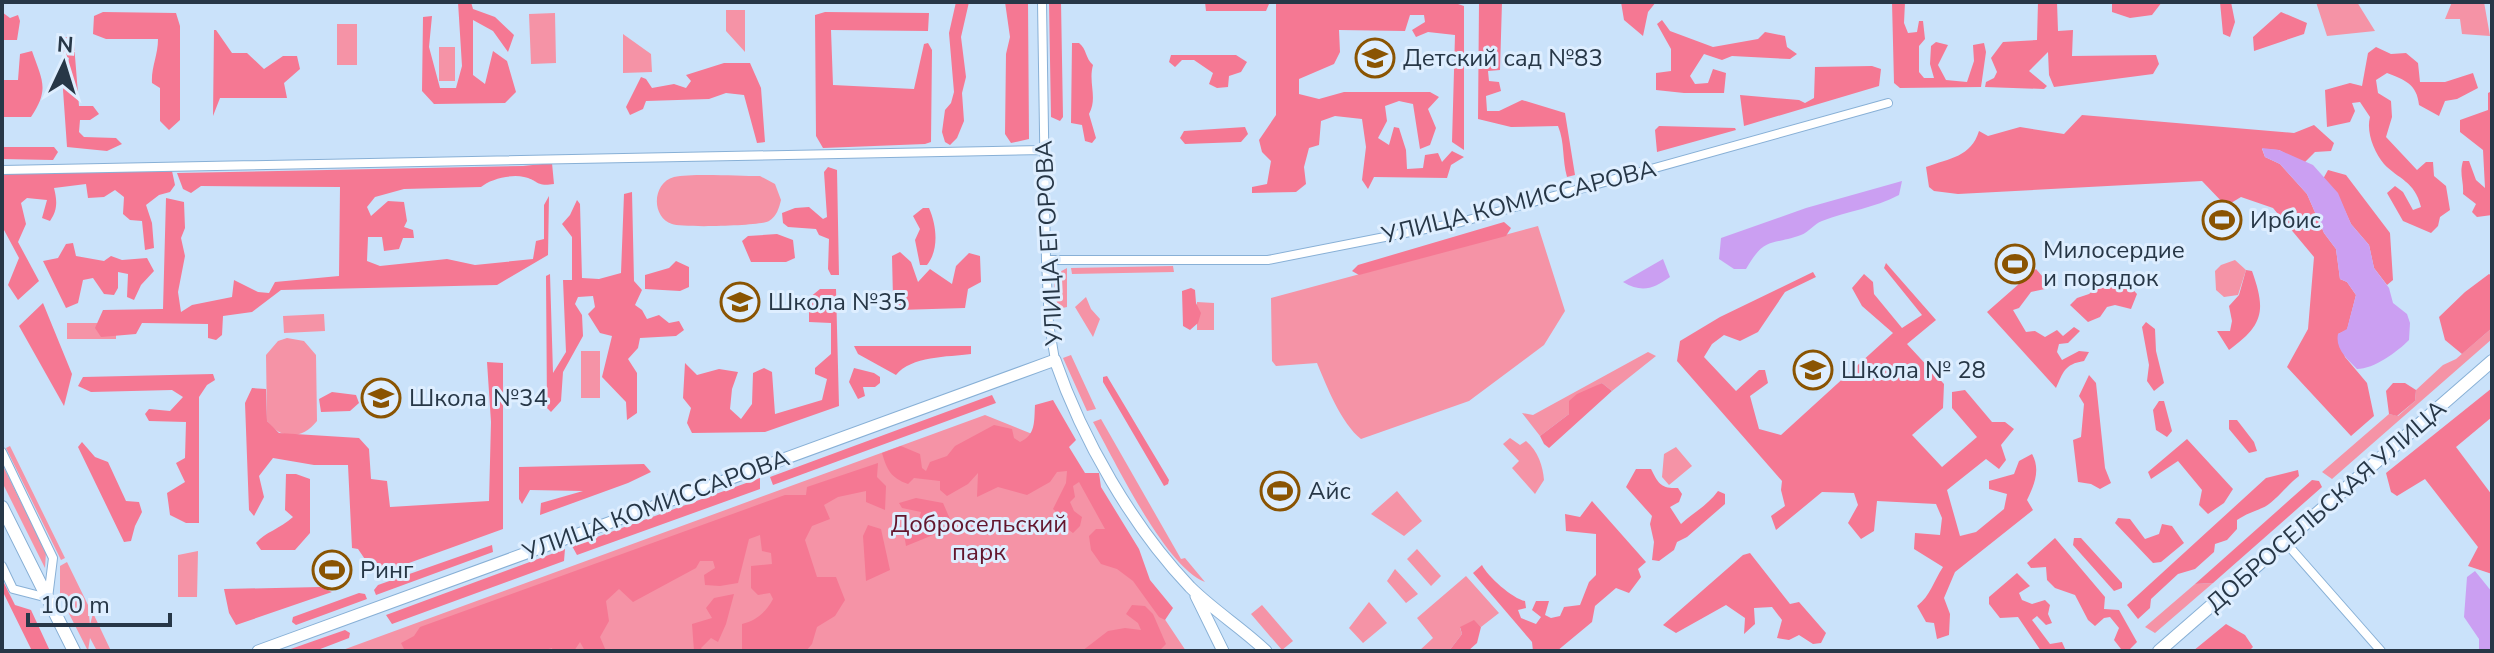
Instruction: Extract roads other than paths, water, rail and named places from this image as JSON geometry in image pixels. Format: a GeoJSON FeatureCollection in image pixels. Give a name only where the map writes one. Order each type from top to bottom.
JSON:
{"type":"FeatureCollection","features":[{"type":"Feature","properties":{"kind":"main road","name":"УЛИЦА ЕГОРОВА"},"geometry":{"type":"LineString","coordinates":[[1055,360],[1064,387],[1122,500],[1156,548],[1192,589],[1263,650]]}},
{"type":"Feature","properties":{"kind":"main road","name":"УЛИЦА КОМИССАРОВА"},"geometry":{"type":"LineString","coordinates":[[258,651],[1055,360]]}},
{"type":"Feature","properties":{"kind":"main road","name":"ДОБРОСЕЛЬСКАЯ УЛИЦА"},"geometry":{"type":"LineString","coordinates":[[2159,651],[2492,361]]}},
{"type":"Feature","properties":{"kind":"main road"},"geometry":{"type":"LineString","coordinates":[[2,507],[74,651]]}},
{"type":"Feature","properties":{"kind":"main road","name":"УЛИЦА ЕГОРОВА"},"geometry":{"type":"LineString","coordinates":[[1192,589],[1223,651]]}},
{"type":"Feature","properties":{"kind":"street","name":"УЛИЦА ЕГОРОВА"},"geometry":{"type":"LineString","coordinates":[[1042,2],[1046,260],[1049,324],[1055,360]]}},
{"type":"Feature","properties":{"kind":"street","name":"УЛИЦА КОМИССАРОВА"},"geometry":{"type":"LineString","coordinates":[[1046,260],[1268,260],[1461,222],[1888,103]]}},
{"type":"Feature","properties":{"kind":"street"},"geometry":{"type":"LineString","coordinates":[[2,170],[1044,150]]}},
{"type":"Feature","properties":{"kind":"street"},"geometry":{"type":"LineString","coordinates":[[2,452],[53,558],[48,598],[13,589],[2,566]]}},
{"type":"Feature","properties":{"kind":"street"},"geometry":{"type":"LineString","coordinates":[[2286,543],[2381,651]]}},
{"type":"Feature","properties":{"kind":"place","name":"Детский сад №83"},"geometry":{"type":"Point","coordinates":[1375,58]}},
{"type":"Feature","properties":{"kind":"place","name":"Ирбис"},"geometry":{"type":"Point","coordinates":[2222,220]}},
{"type":"Feature","properties":{"kind":"place","name":"Милосердие и порядок"},"geometry":{"type":"Point","coordinates":[2015,264]}},
{"type":"Feature","properties":{"kind":"place","name":"Школа №35"},"geometry":{"type":"Point","coordinates":[740,302]}},
{"type":"Feature","properties":{"kind":"place","name":"Школа № 28"},"geometry":{"type":"Point","coordinates":[1813,370]}},
{"type":"Feature","properties":{"kind":"place","name":"Школа №34"},"geometry":{"type":"Point","coordinates":[381,398]}},
{"type":"Feature","properties":{"kind":"place","name":"Айс"},"geometry":{"type":"Point","coordinates":[1280,491]}},
{"type":"Feature","properties":{"kind":"place","name":"Ринг"},"geometry":{"type":"Point","coordinates":[332,570]}},
{"type":"Feature","properties":{"kind":"park label","name":"Добросельский парк"},"geometry":{"type":"Point","coordinates":[979,538]}}]}
